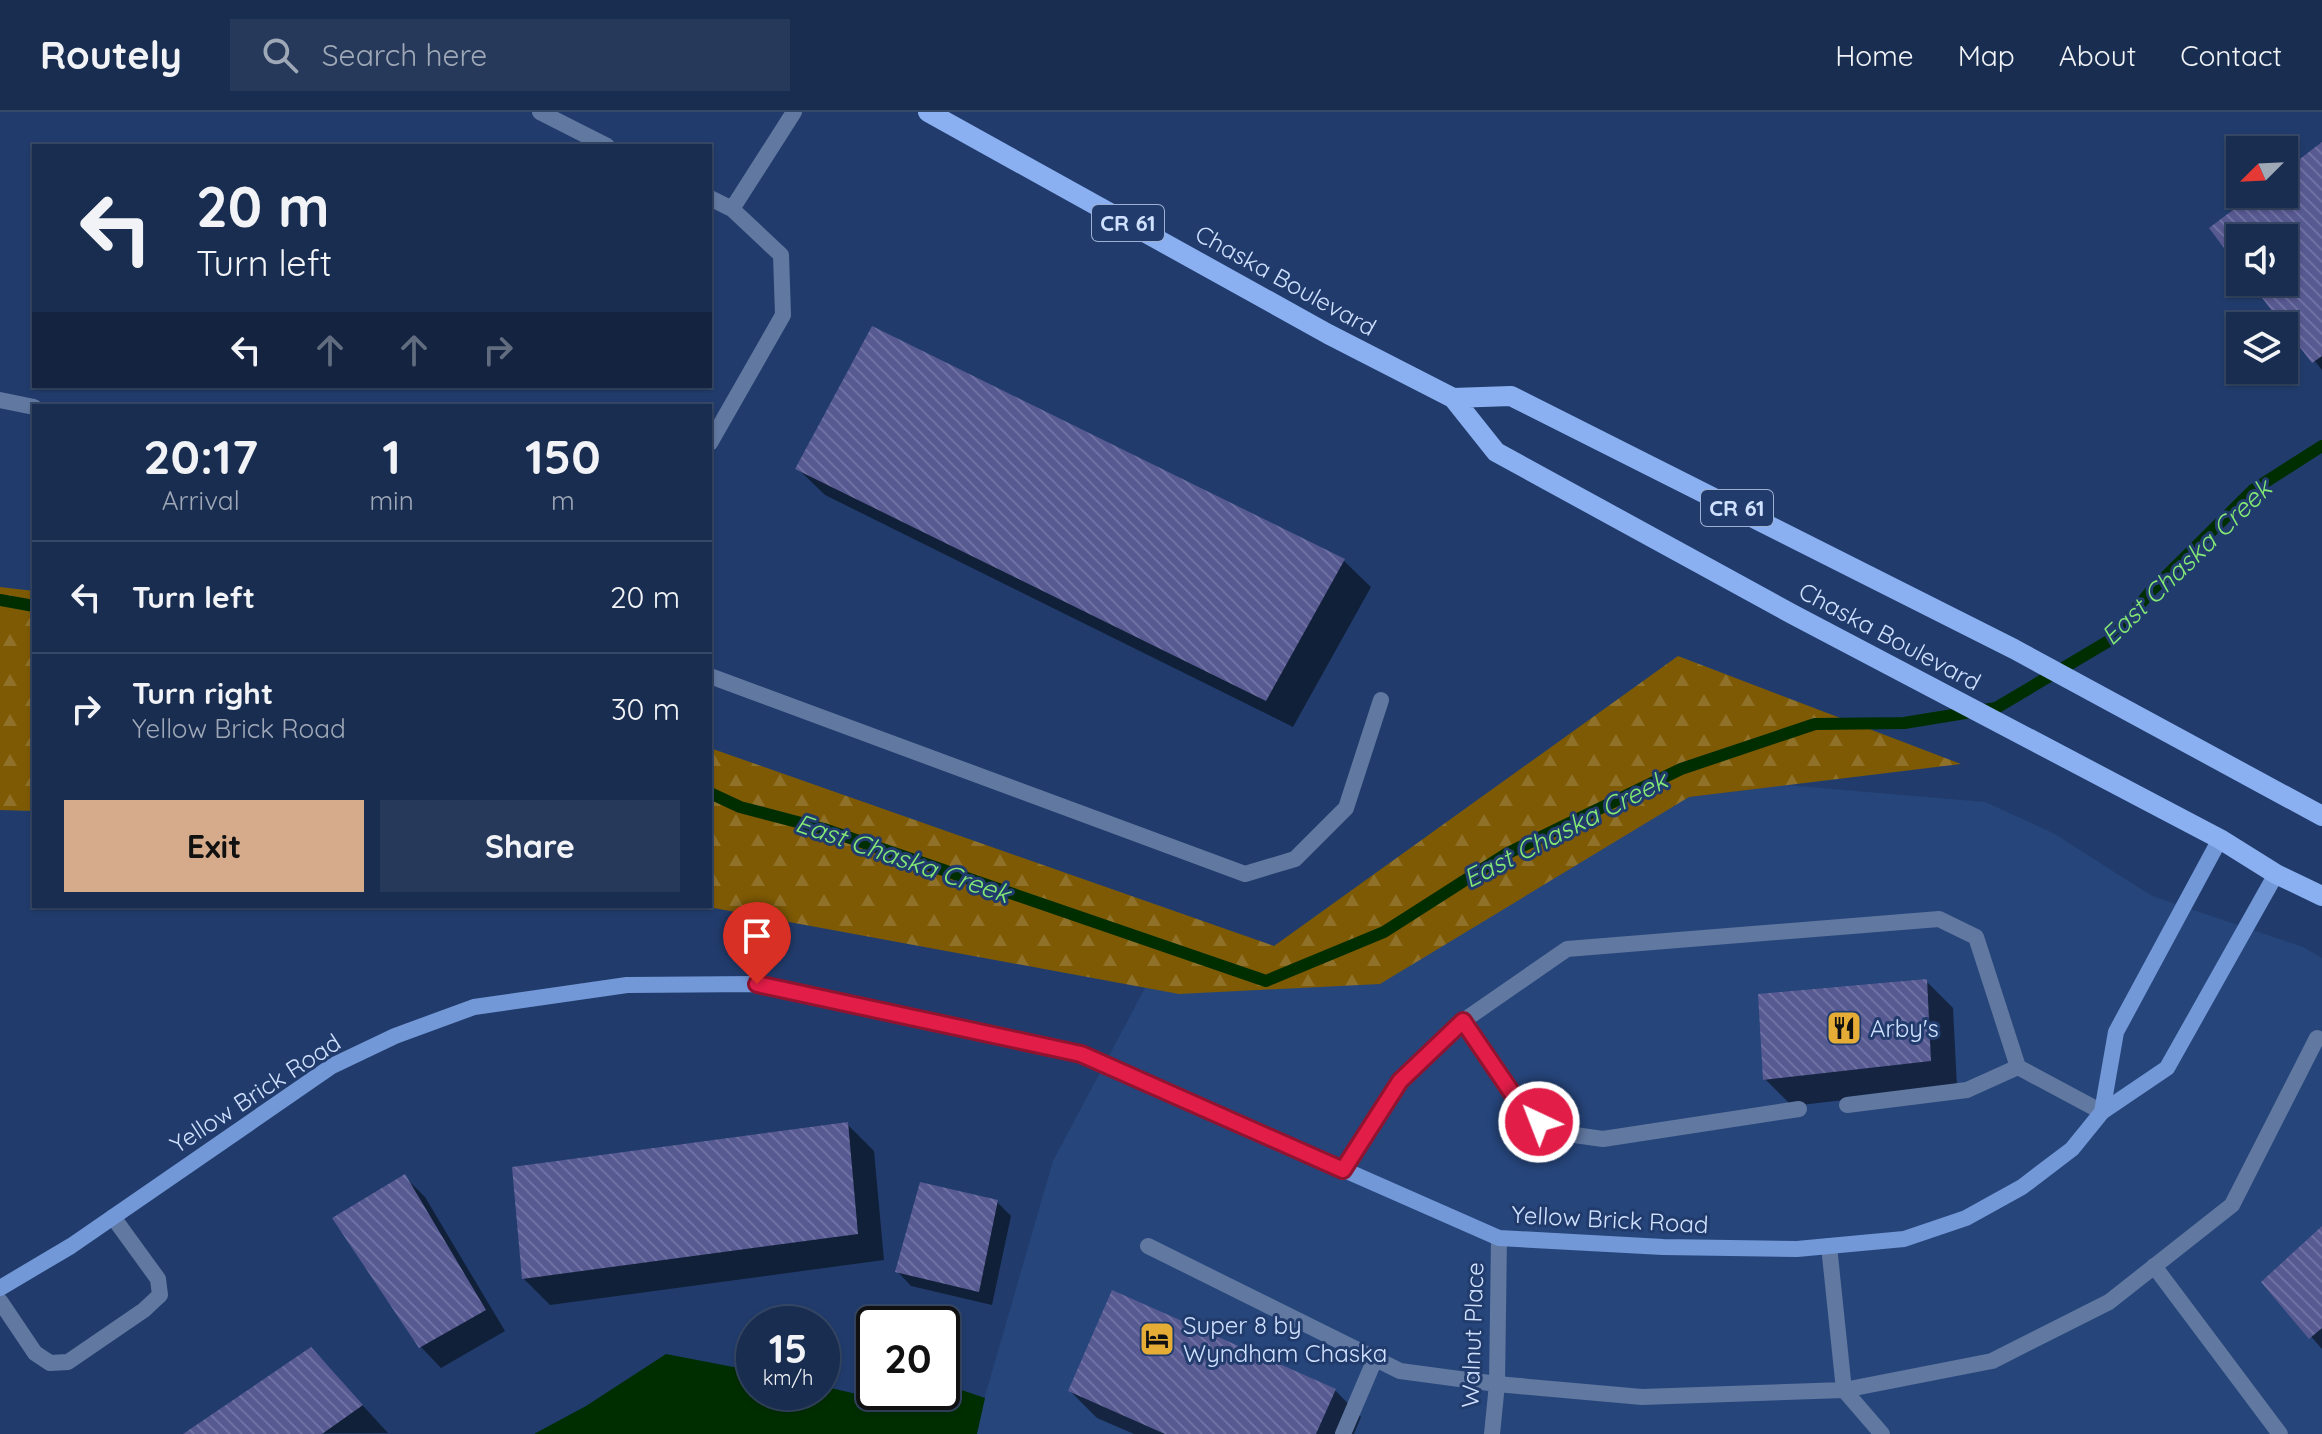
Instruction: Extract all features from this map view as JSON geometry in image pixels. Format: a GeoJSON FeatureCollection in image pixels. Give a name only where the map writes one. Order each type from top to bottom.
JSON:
{"type":"FeatureCollection","features":[{"type":"Feature","properties":{"kind":"main road","name":"Chaska Boulevard"},"geometry":{"type":"LineString","coordinates":[[928,112],[1328,334],[1453,398],[1496,452],[2220,839],[2276,874],[2322,896]]}},
{"type":"Feature","properties":{"kind":"main road","name":"Chaska Boulevard"},"geometry":{"type":"LineString","coordinates":[[1453,398],[1511,396],[2014,649],[2322,816]]}},
{"type":"Feature","properties":{"kind":"street"},"geometry":{"type":"LineString","coordinates":[[540,112],[603,144]]}},
{"type":"Feature","properties":{"kind":"street"},"geometry":{"type":"LineString","coordinates":[[732,209],[794,112]]}},
{"type":"Feature","properties":{"kind":"street"},"geometry":{"type":"LineString","coordinates":[[712,199],[732,209],[781,255],[783,315],[712,439]]}},
{"type":"Feature","properties":{"kind":"street"},"geometry":{"type":"LineString","coordinates":[[0,400],[32,407]]}},
{"type":"Feature","properties":{"kind":"street"},"geometry":{"type":"LineString","coordinates":[[712,677],[1245,874],[1295,859],[1346,808],[1381,700]]}},
{"type":"Feature","properties":{"kind":"street","name":"Yellow Brick Road"},"geometry":{"type":"LineString","coordinates":[[2102,1112],[2116,1032],[2220,839]]}},
{"type":"Feature","properties":{"kind":"street","name":"Yellow Brick Road"},"geometry":{"type":"LineString","coordinates":[[0,1288],[71,1246],[332,1066],[395,1036],[474,1007],[627,985],[757,984],[1081,1054],[1499,1238],[1797,1249],[1904,1239],[1966,1218],[2022,1187],[2072,1149],[2102,1112],[2167,1068],[2276,874]]}},
{"type":"Feature","properties":{"kind":"street"},"geometry":{"type":"LineString","coordinates":[[1343,1170],[1400,1081],[1463,1021],[1567,949],[1939,919],[1976,937],[2018,1067],[2102,1112]]}},
{"type":"Feature","properties":{"kind":"street"},"geometry":{"type":"LineString","coordinates":[[1463,1021],[1525,1112],[1553,1132],[1603,1139],[1799,1109]]}},
{"type":"Feature","properties":{"kind":"street"},"geometry":{"type":"LineString","coordinates":[[1148,1246],[1400,1371],[1497,1384],[1642,1397],[1844,1390],[1992,1361],[2109,1302],[2232,1205],[2317,1038]]}},
{"type":"Feature","properties":{"kind":"street"},"geometry":{"type":"LineString","coordinates":[[1847,1105],[1967,1090],[2018,1067]]}},
{"type":"Feature","properties":{"kind":"street"},"geometry":{"type":"LineString","coordinates":[[0,1301],[35,1353],[50,1363],[68,1362],[144,1310],[160,1295],[158,1279],[113,1217]]}},
{"type":"Feature","properties":{"kind":"street","name":"Walnut Place"},"geometry":{"type":"LineString","coordinates":[[1492,1434],[1497,1384],[1499,1238]]}},
{"type":"Feature","properties":{"kind":"street"},"geometry":{"type":"LineString","coordinates":[[1829,1246],[1844,1390],[1882,1434]]}},
{"type":"Feature","properties":{"kind":"street"},"geometry":{"type":"LineString","coordinates":[[2154,1266],[2278,1433]]}},
{"type":"Feature","properties":{"kind":"street"},"geometry":{"type":"LineString","coordinates":[[1343,1434],[1375,1359]]}},
{"type":"Feature","properties":{"kind":"shaded area"},"geometry":{"type":"Polygon","coordinates":[[[1785,785],[1985,802],[2053,833],[2152,896],[2303,947],[2322,958],[2322,1434],[974,1434],[1053,1161],[1145,988],[1366,984],[1689,797],[1785,785]]]}},
{"type":"Feature","properties":{"kind":"shaded area"},"geometry":{"type":"Polygon","coordinates":[[[666,1354],[736,1368],[736,1410],[840,1410],[840,1390],[856,1394],[856,1410],[960,1410],[960,1389],[985,1398],[977,1434],[534,1434],[586,1406],[666,1354]]]}},
{"type":"Feature","properties":{"kind":"green space"},"geometry":{"type":"Polygon","coordinates":[[[0,587],[32,591],[32,811],[0,810],[0,587]]]}},
{"type":"Feature","properties":{"kind":"green space"},"geometry":{"type":"Polygon","coordinates":[[[1678,656],[1961,764],[1689,797],[1380,984],[1179,994],[712,908],[712,749],[1274,946],[1678,656]]]}},
{"type":"Feature","properties":{"kind":"building"},"geometry":{"type":"Polygon","coordinates":[[[2322,142],[2322,356],[2312,363],[2298,345],[2298,312],[2273,312],[2261,296],[2298,296],[2298,224],[2226,224],[2226,250],[2209,228],[2235,208],[2298,208],[2298,160],[2322,142]]]}},
{"type":"Feature","properties":{"kind":"building"},"geometry":{"type":"Polygon","coordinates":[[[872,326],[1345,559],[1266,701],[795,469],[872,326]]]}},
{"type":"Feature","properties":{"kind":"building","name":"Arby's"},"geometry":{"type":"Polygon","coordinates":[[[1927,979],[1931,1061],[1763,1080],[1758,994],[1927,979]]]}},
{"type":"Feature","properties":{"kind":"building"},"geometry":{"type":"Polygon","coordinates":[[[848,1122],[858,1234],[522,1279],[512,1167],[848,1122]]]}},
{"type":"Feature","properties":{"kind":"building"},"geometry":{"type":"Polygon","coordinates":[[[405,1174],[486,1310],[419,1348],[332,1218],[405,1174]]]}},
{"type":"Feature","properties":{"kind":"building"},"geometry":{"type":"Polygon","coordinates":[[[920,1182],[998,1200],[979,1292],[895,1272],[920,1182]]]}},
{"type":"Feature","properties":{"kind":"building"},"geometry":{"type":"Polygon","coordinates":[[[2322,1226],[2322,1328],[2309,1339],[2261,1282],[2322,1226]]]}},
{"type":"Feature","properties":{"kind":"building","name":"Super 8 by Wyndham Chaska"},"geometry":{"type":"Polygon","coordinates":[[[1112,1290],[1336,1389],[1316,1434],[1165,1434],[1068,1391],[1112,1290]]]}},
{"type":"Feature","properties":{"kind":"building"},"geometry":{"type":"Polygon","coordinates":[[[311,1347],[363,1405],[322,1434],[183,1434],[311,1347]]]}},
{"type":"Feature","properties":{"kind":"waterway","name":"East Chaska Creek"},"geometry":{"type":"LineString","coordinates":[[712,794],[740,807],[824,829],[1266,981],[1384,932],[1506,854],[1681,769],[1815,724],[1904,723],[1996,708],[2112,639],[2150,592],[2253,490],[2322,446]]}},
{"type":"Feature","properties":{"kind":"waterway","name":"East Chaska Creek"},"geometry":{"type":"LineString","coordinates":[[0,600],[32,606]]}},
{"type":"Feature","properties":{"kind":"place","name":"Arby's"},"geometry":{"type":"Point","coordinates":[1844,1028]}},
{"type":"Feature","properties":{"kind":"place","name":"Super 8 by Wyndham Chaska"},"geometry":{"type":"Point","coordinates":[1157,1339]}},
{"type":"Feature","properties":{"kind":"route"},"geometry":{"type":"LineString","coordinates":[[757,984],[1081,1054],[1343,1170],[1400,1081],[1463,1021],[1525,1112],[1539,1122]]}}]}
